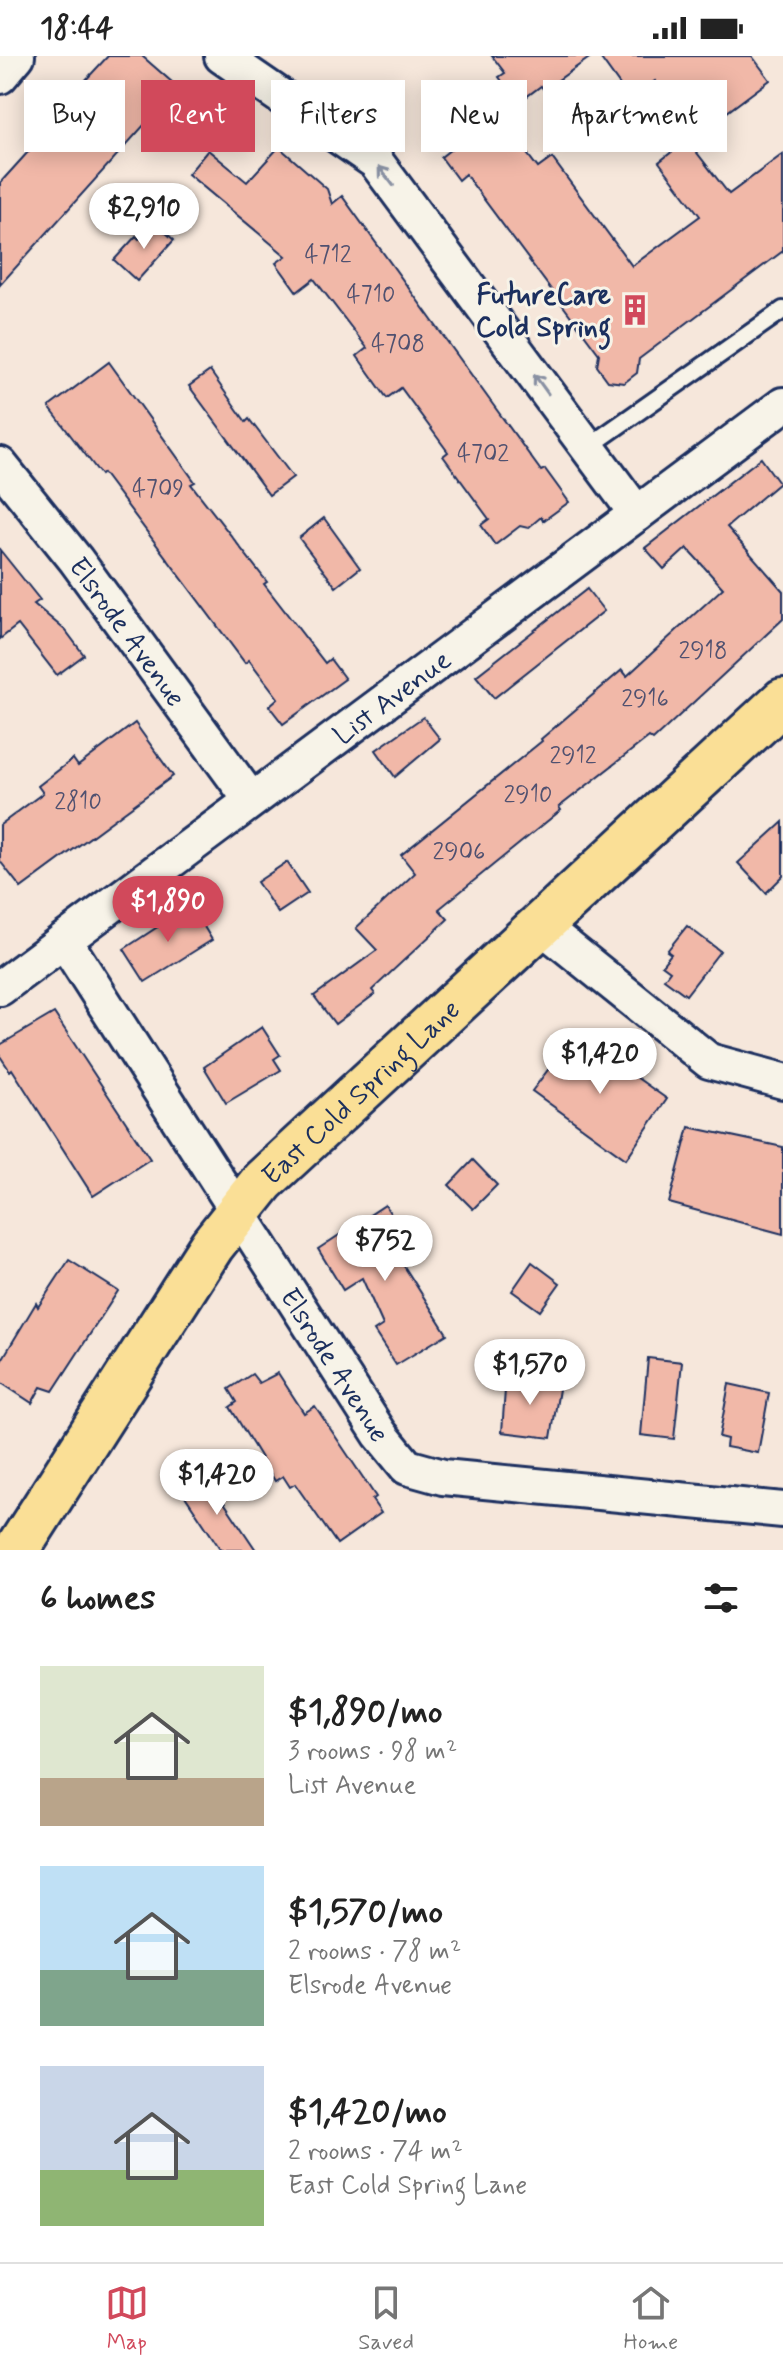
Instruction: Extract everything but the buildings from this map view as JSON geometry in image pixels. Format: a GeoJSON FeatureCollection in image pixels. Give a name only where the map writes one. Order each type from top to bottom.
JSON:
{"type":"FeatureCollection","features":[{"type":"Feature","properties":{"kind":"main road","name":"East Cold Spring Lane"},"geometry":{"type":"LineString","coordinates":[[17,1550],[238,1210],[287,1156],[783,701]]}},
{"type":"Feature","properties":{"kind":"street"},"geometry":{"type":"LineString","coordinates":[[0,76],[17,56]]}},
{"type":"Feature","properties":{"kind":"street"},"geometry":{"type":"LineString","coordinates":[[222,56],[376,162],[637,514]]}},
{"type":"Feature","properties":{"kind":"street","name":"List Avenue"},"geometry":{"type":"LineString","coordinates":[[0,988],[783,405]]}},
{"type":"Feature","properties":{"kind":"street","name":"Elsrode Avenue"},"geometry":{"type":"LineString","coordinates":[[0,465],[76,560],[251,800]]}},
{"type":"Feature","properties":{"kind":"street"},"geometry":{"type":"LineString","coordinates":[[540,925],[709,1061],[783,1081]]}},
{"type":"Feature","properties":{"kind":"street","name":"Elsrode Avenue"},"geometry":{"type":"LineString","coordinates":[[64,940],[380,1434],[407,1467],[443,1477],[783,1510]]}},
{"type":"Feature","properties":{"kind":"street"},"geometry":{"type":"LineString","coordinates":[[0,1532],[5,1550]]}},
{"type":"Feature","properties":{"kind":"lane"},"geometry":{"type":"LineString","coordinates":[[588,447],[783,310]]}},
{"type":"Feature","properties":{"kind":"place","name":"FutureCare Cold Spring"},"geometry":{"type":"Point","coordinates":[635,310]}}]}
